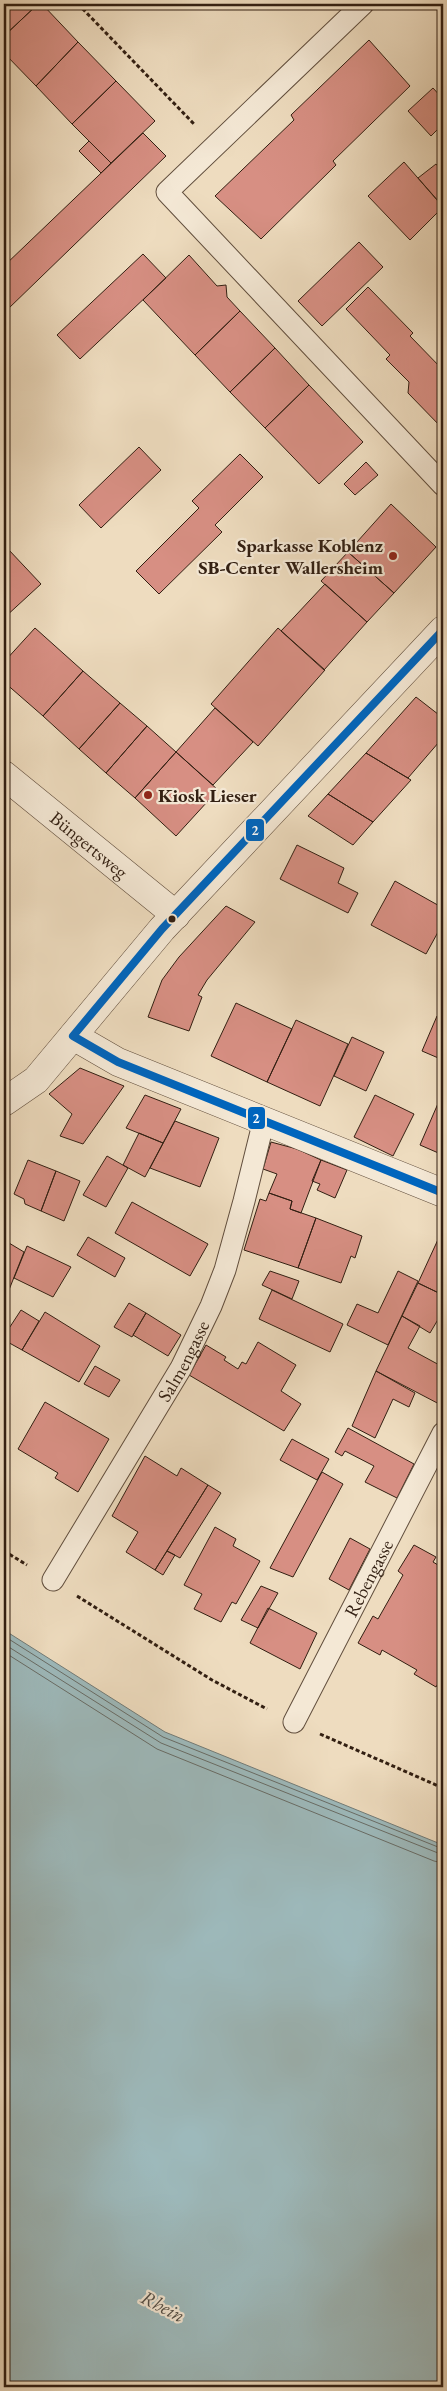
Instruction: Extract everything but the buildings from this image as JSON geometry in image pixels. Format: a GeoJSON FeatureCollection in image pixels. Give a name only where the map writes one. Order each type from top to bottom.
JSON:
{"type":"FeatureCollection","features":[{"type":"Feature","properties":{"kind":"street"},"geometry":{"type":"LineString","coordinates":[[4,1102],[36,1080],[176,915],[443,630]]}},
{"type":"Feature","properties":{"kind":"street","name":"Büngertsweg"},"geometry":{"type":"LineString","coordinates":[[4,775],[176,915]]}},
{"type":"Feature","properties":{"kind":"street"},"geometry":{"type":"LineString","coordinates":[[73,1036],[118,1062],[443,1193]]}},
{"type":"Feature","properties":{"kind":"lane"},"geometry":{"type":"LineString","coordinates":[[362,4],[167,192],[443,485]]}},
{"type":"Feature","properties":{"kind":"lane","name":"Salmengasse"},"geometry":{"type":"LineString","coordinates":[[53,1580],[181,1368],[211,1306],[235,1236],[264,1120]]}},
{"type":"Feature","properties":{"kind":"lane","name":"Rebengasse"},"geometry":{"type":"LineString","coordinates":[[294,1722],[443,1433]]}},
{"type":"Feature","properties":{"kind":"path"},"geometry":{"type":"LineString","coordinates":[[78,4],[216,146]]}},
{"type":"Feature","properties":{"kind":"path"},"geometry":{"type":"LineString","coordinates":[[4,1551],[212,1680],[294,1722],[443,1788]]}},
{"type":"Feature","properties":{"kind":"water","name":"Rhein"},"geometry":{"type":"Polygon","coordinates":[[[4,1630],[165,1732],[443,1845],[443,2387],[4,2387],[4,1630]]]}},
{"type":"Feature","properties":{"kind":"transit line","name":"2"},"geometry":{"type":"LineString","coordinates":[[73,1036],[162,929],[443,630]]}},
{"type":"Feature","properties":{"kind":"transit line","name":"2"},"geometry":{"type":"LineString","coordinates":[[73,1036],[118,1062],[443,1193]]}},
{"type":"Feature","properties":{"kind":"place","name":"Sparkasse Koblenz SB-Center Wallersheim"},"geometry":{"type":"Point","coordinates":[393,556]}},
{"type":"Feature","properties":{"kind":"place","name":"Kiosk Lieser"},"geometry":{"type":"Point","coordinates":[148,795]}}]}
